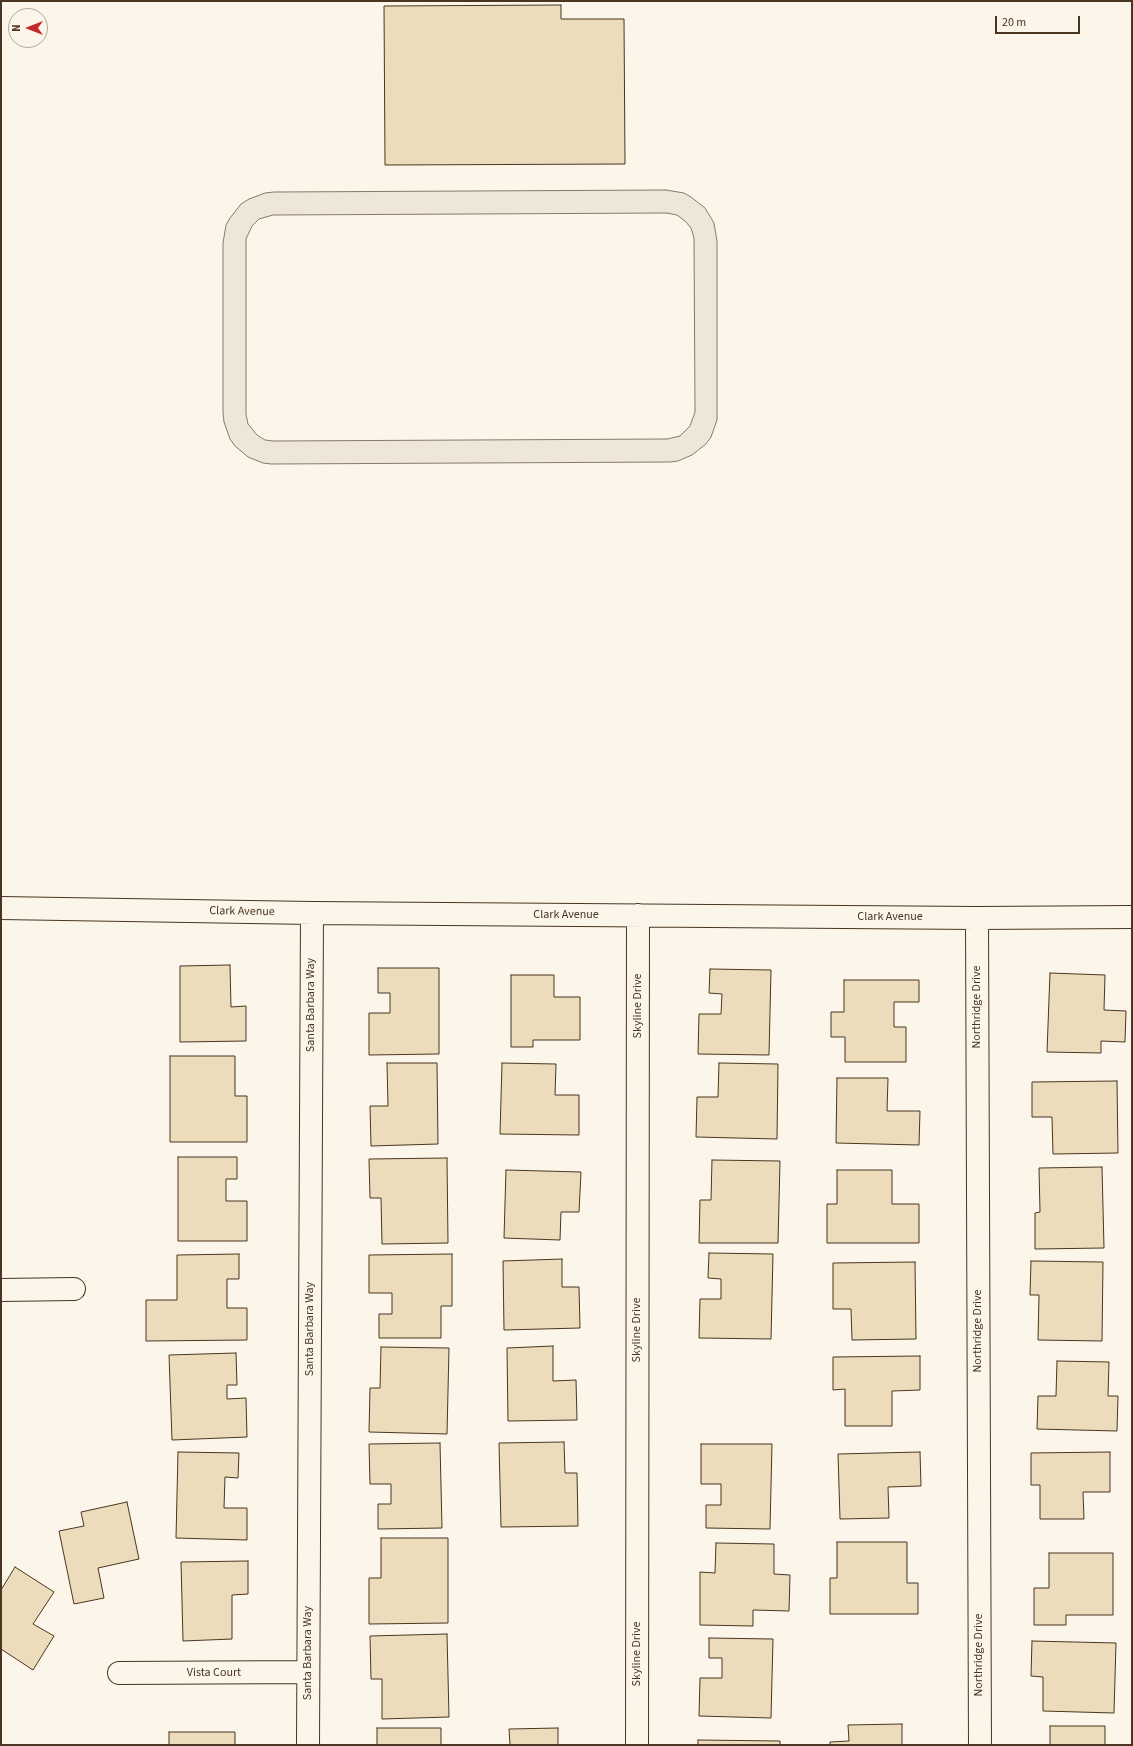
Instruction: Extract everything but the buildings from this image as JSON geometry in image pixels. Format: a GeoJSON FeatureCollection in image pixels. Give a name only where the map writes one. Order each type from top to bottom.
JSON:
{"type":"FeatureCollection","features":[{"type":"Feature","properties":{"kind":"street","name":"Clark Avenue"},"geometry":{"type":"LineString","coordinates":[[1,908],[638,916],[976,918],[1132,917]]}},
{"type":"Feature","properties":{"kind":"street","name":"Santa Barbara Way"},"geometry":{"type":"LineString","coordinates":[[308,1745],[312,913]]}},
{"type":"Feature","properties":{"kind":"street","name":"Skyline Drive"},"geometry":{"type":"LineString","coordinates":[[637,1745],[638,916]]}},
{"type":"Feature","properties":{"kind":"street","name":"Northridge Drive"},"geometry":{"type":"LineString","coordinates":[[976,918],[980,1745]]}},
{"type":"Feature","properties":{"kind":"street"},"geometry":{"type":"LineString","coordinates":[[1,1290],[74,1289]]}},
{"type":"Feature","properties":{"kind":"street","name":"Vista Court"},"geometry":{"type":"LineString","coordinates":[[119,1673],[308,1672]]}},
{"type":"Feature","properties":{"kind":"shaded area"},"geometry":{"type":"Polygon","coordinates":[[[666,190],[684,193],[705,208],[714,223],[717,241],[717,420],[711,437],[706,444],[692,455],[678,461],[670,462],[271,464],[263,463],[248,457],[235,446],[230,439],[224,422],[223,243],[226,225],[241,204],[249,199],[265,193],[666,190]],[[667,213],[273,215],[259,219],[252,226],[246,239],[246,414],[248,424],[257,435],[265,440],[273,441],[667,439],[680,436],[690,426],[695,412],[694,238],[691,228],[677,215],[667,213]]]}}]}
